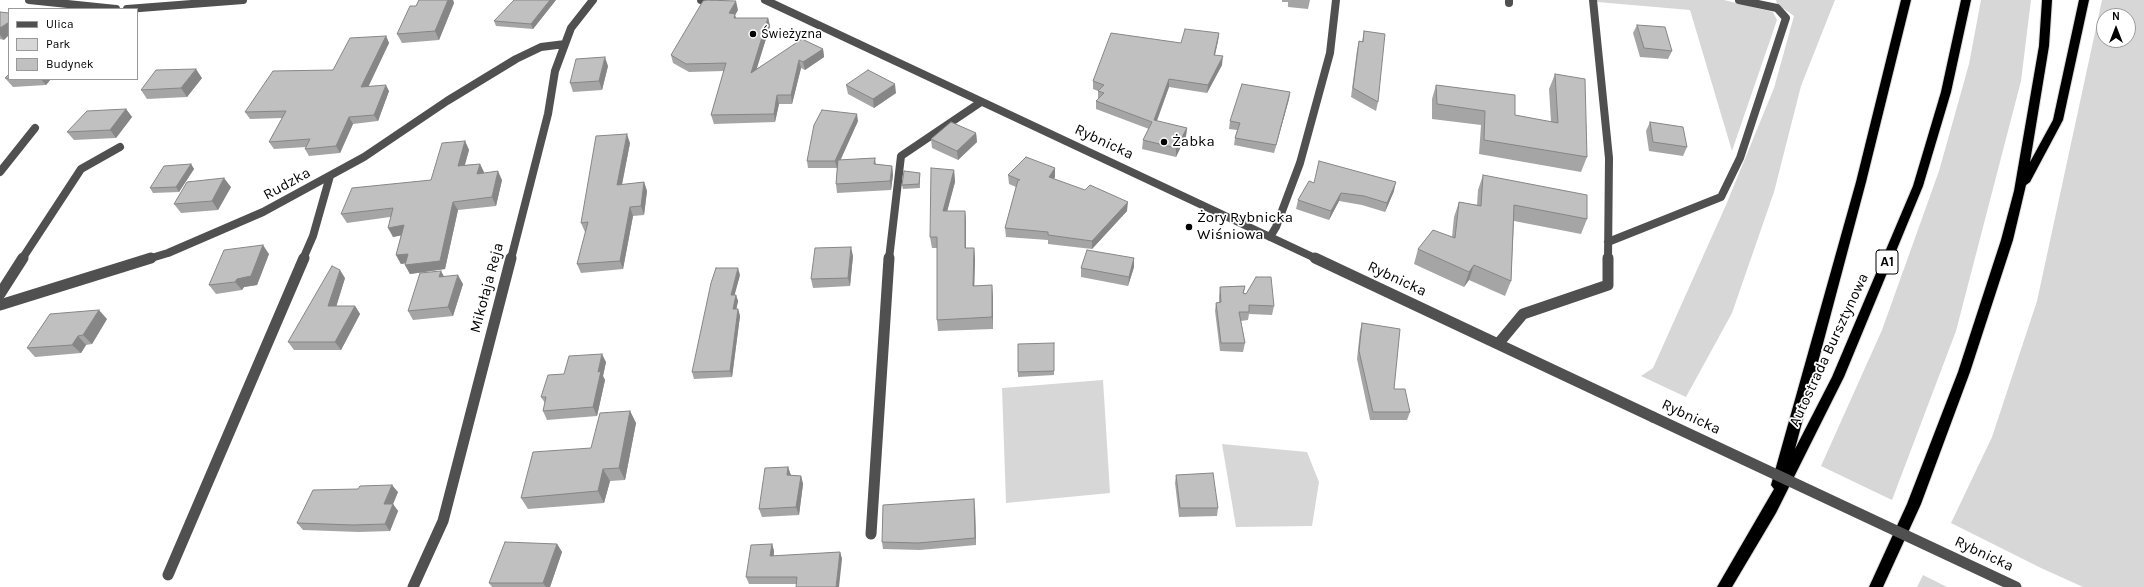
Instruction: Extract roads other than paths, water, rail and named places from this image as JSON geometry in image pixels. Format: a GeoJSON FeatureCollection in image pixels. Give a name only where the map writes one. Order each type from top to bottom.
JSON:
{"type":"FeatureCollection","features":[{"type":"Feature","properties":{"kind":"highway"},"geometry":{"type":"LineString","coordinates":[[1771,509],[1859,189],[1884,83],[1906,0]]}},
{"type":"Feature","properties":{"kind":"highway","name":"Autostrada Bursztynowa"},"geometry":{"type":"LineString","coordinates":[[1724,587],[1771,509],[1838,377],[1881,278],[1918,186],[1946,92],[1966,0]]}},
{"type":"Feature","properties":{"kind":"highway"},"geometry":{"type":"LineString","coordinates":[[1876,587],[1914,504],[1964,372],[1990,295],[2020,191],[2044,46],[2048,0]]}},
{"type":"Feature","properties":{"kind":"highway"},"geometry":{"type":"LineString","coordinates":[[2020,191],[2058,120],[2084,0]]}},
{"type":"Feature","properties":{"kind":"street"},"geometry":{"type":"LineString","coordinates":[[29,0],[106,8]]}},
{"type":"Feature","properties":{"kind":"street"},"geometry":{"type":"LineString","coordinates":[[138,8],[243,0]]}},
{"type":"Feature","properties":{"kind":"street","name":"Mikołaja Reja"},"geometry":{"type":"LineString","coordinates":[[414,587],[443,521],[548,114],[555,71],[565,44],[576,21],[593,0]]}},
{"type":"Feature","properties":{"kind":"street"},"geometry":{"type":"LineString","coordinates":[[701,0],[710,0]]}},
{"type":"Feature","properties":{"kind":"street","name":"Rybnicka"},"geometry":{"type":"LineString","coordinates":[[765,0],[2016,587]]}},
{"type":"Feature","properties":{"kind":"street"},"geometry":{"type":"LineString","coordinates":[[1270,237],[1276,227],[1300,163],[1330,53],[1336,0]]}},
{"type":"Feature","properties":{"kind":"street"},"geometry":{"type":"LineString","coordinates":[[1498,344],[1523,314],[1608,285],[1608,158],[1593,0]]}},
{"type":"Feature","properties":{"kind":"street"},"geometry":{"type":"LineString","coordinates":[[1608,242],[1721,198],[1740,158],[1786,18],[1777,8],[1738,0]]}},
{"type":"Feature","properties":{"kind":"street","name":"Rudzka"},"geometry":{"type":"LineString","coordinates":[[0,305],[168,254],[263,212],[364,158],[447,101],[516,59],[546,45],[565,44]]}},
{"type":"Feature","properties":{"kind":"street"},"geometry":{"type":"LineString","coordinates":[[871,534],[890,250],[901,156],[980,102]]}},
{"type":"Feature","properties":{"kind":"street"},"geometry":{"type":"LineString","coordinates":[[0,172],[35,128]]}},
{"type":"Feature","properties":{"kind":"street"},"geometry":{"type":"LineString","coordinates":[[0,294],[64,192],[81,169],[120,147]]}},
{"type":"Feature","properties":{"kind":"street"},"geometry":{"type":"LineString","coordinates":[[168,575],[313,236],[330,176]]}},
{"type":"Feature","properties":{"kind":"place","name":"Świeżyzna"},"geometry":{"type":"Point","coordinates":[753,34]}},
{"type":"Feature","properties":{"kind":"place","name":"Żabka"},"geometry":{"type":"Point","coordinates":[1164,142]}},
{"type":"Feature","properties":{"kind":"place","name":"Żory Rybnicka Wiśniowa"},"geometry":{"type":"Point","coordinates":[1189,227]}}]}
